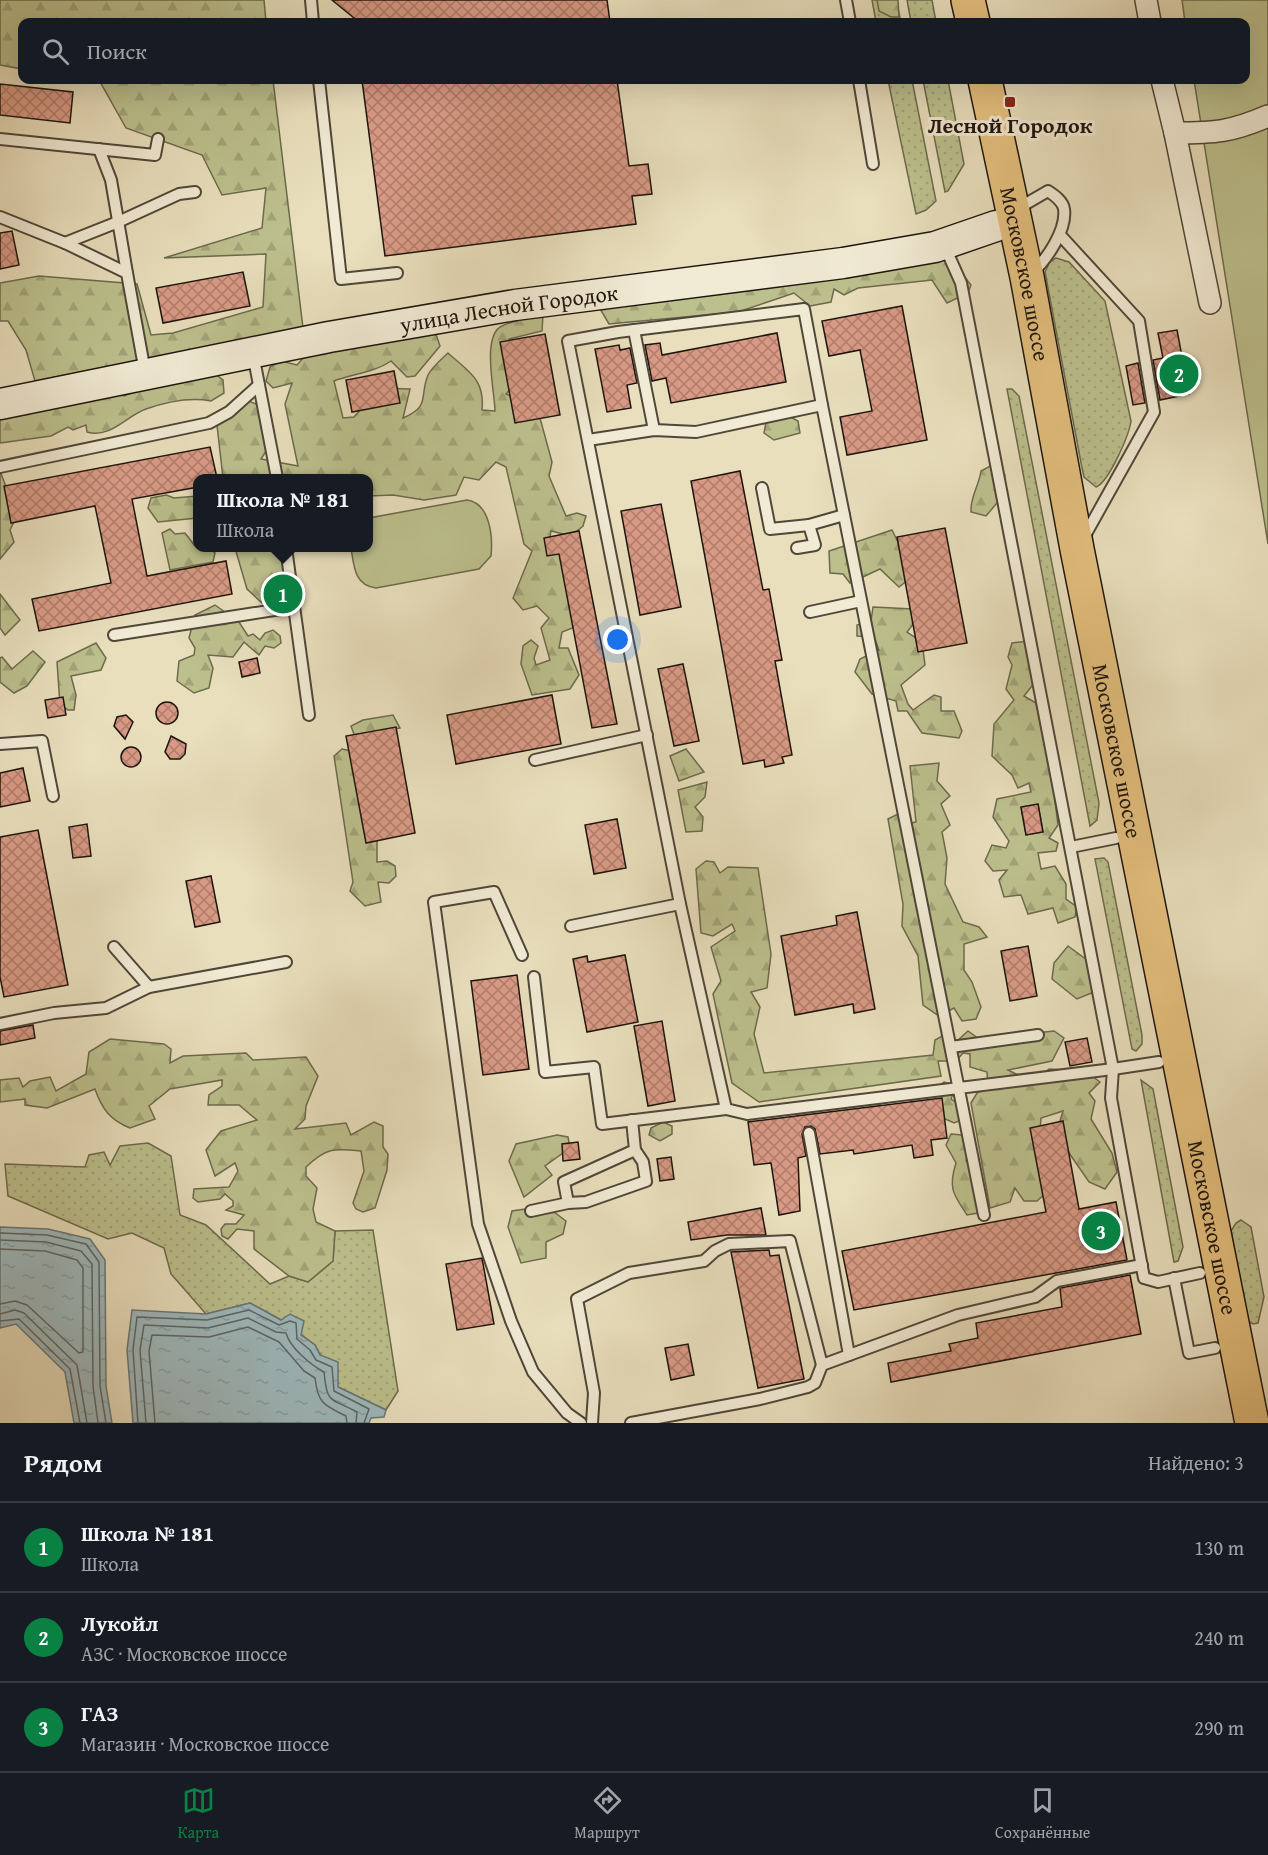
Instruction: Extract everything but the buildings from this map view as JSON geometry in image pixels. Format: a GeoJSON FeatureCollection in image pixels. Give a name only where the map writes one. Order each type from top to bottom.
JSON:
{"type":"FeatureCollection","features":[{"type":"Feature","properties":{"kind":"main road"},"geometry":{"type":"LineString","coordinates":[[949,0],[953,18]]}},
{"type":"Feature","properties":{"kind":"main road"},"geometry":{"type":"LineString","coordinates":[[968,0],[972,18]]}},
{"type":"Feature","properties":{"kind":"main road","name":"Московское шоссе"},"geometry":{"type":"LineString","coordinates":[[966,84],[1004,218],[1027,277],[1077,549],[1252,1423]]}},
{"type":"Feature","properties":{"kind":"main road","name":"Московское шоссе"},"geometry":{"type":"LineString","coordinates":[[986,84],[1004,218],[1116,838],[1159,1062],[1187,1276],[1215,1348],[1229,1423]]}},
{"type":"Feature","properties":{"kind":"street"},"geometry":{"type":"LineString","coordinates":[[1146,0],[1149,18]]}},
{"type":"Feature","properties":{"kind":"street"},"geometry":{"type":"LineString","coordinates":[[1163,84],[1210,303]]}},
{"type":"Feature","properties":{"kind":"street"},"geometry":{"type":"LineString","coordinates":[[1175,133],[1218,133],[1237,130],[1268,116]]}},
{"type":"Feature","properties":{"kind":"street","name":"улица Лесной Городок"},"geometry":{"type":"LineString","coordinates":[[0,404],[515,305],[843,263],[944,245],[1004,218]]}},
{"type":"Feature","properties":{"kind":"lane"},"geometry":{"type":"LineString","coordinates":[[311,0],[313,18]]}},
{"type":"Feature","properties":{"kind":"lane"},"geometry":{"type":"LineString","coordinates":[[846,0],[849,18]]}},
{"type":"Feature","properties":{"kind":"lane"},"geometry":{"type":"LineString","coordinates":[[319,84],[341,279],[397,273]]}},
{"type":"Feature","properties":{"kind":"lane"},"geometry":{"type":"LineString","coordinates":[[860,84],[873,164]]}},
{"type":"Feature","properties":{"kind":"lane"},"geometry":{"type":"LineString","coordinates":[[0,139],[155,155],[158,139]]}},
{"type":"Feature","properties":{"kind":"lane"},"geometry":{"type":"LineString","coordinates":[[99,149],[111,180],[145,375]]}},
{"type":"Feature","properties":{"kind":"lane"},"geometry":{"type":"LineString","coordinates":[[1004,218],[1048,191],[1059,199],[1064,209],[1060,235],[1027,277]]}},
{"type":"Feature","properties":{"kind":"lane"},"geometry":{"type":"LineString","coordinates":[[65,243],[179,194],[195,192]]}},
{"type":"Feature","properties":{"kind":"lane"},"geometry":{"type":"LineString","coordinates":[[0,217],[65,243],[127,273]]}},
{"type":"Feature","properties":{"kind":"lane"},"geometry":{"type":"LineString","coordinates":[[1060,235],[1139,321],[1154,412],[1077,549]]}},
{"type":"Feature","properties":{"kind":"lane"},"geometry":{"type":"LineString","coordinates":[[944,245],[961,283],[1071,847],[1113,1069],[1111,1098],[1144,1278],[1158,1281],[1187,1276]]}},
{"type":"Feature","properties":{"kind":"lane"},"geometry":{"type":"LineString","coordinates":[[726,1109],[680,904],[568,341],[634,330],[804,309],[984,1215]]}},
{"type":"Feature","properties":{"kind":"lane"},"geometry":{"type":"LineString","coordinates":[[634,330],[654,430]]}},
{"type":"Feature","properties":{"kind":"lane"},"geometry":{"type":"LineString","coordinates":[[253,354],[276,474]]}},
{"type":"Feature","properties":{"kind":"lane"},"geometry":{"type":"LineString","coordinates":[[0,467],[210,423],[229,412],[259,386]]}},
{"type":"Feature","properties":{"kind":"lane"},"geometry":{"type":"LineString","coordinates":[[588,440],[654,430],[696,432],[822,405]]}},
{"type":"Feature","properties":{"kind":"lane"},"geometry":{"type":"LineString","coordinates":[[762,488],[770,529],[809,525],[844,515]]}},
{"type":"Feature","properties":{"kind":"lane"},"geometry":{"type":"LineString","coordinates":[[797,548],[815,545],[809,525]]}},
{"type":"Feature","properties":{"kind":"lane"},"geometry":{"type":"LineString","coordinates":[[287,552],[309,715]]}},
{"type":"Feature","properties":{"kind":"lane"},"geometry":{"type":"LineString","coordinates":[[810,612],[861,601]]}},
{"type":"Feature","properties":{"kind":"lane"},"geometry":{"type":"LineString","coordinates":[[114,635],[294,607]]}},
{"type":"Feature","properties":{"kind":"lane"},"geometry":{"type":"LineString","coordinates":[[535,760],[647,735]]}},
{"type":"Feature","properties":{"kind":"lane"},"geometry":{"type":"LineString","coordinates":[[0,744],[42,741],[53,796]]}},
{"type":"Feature","properties":{"kind":"lane"},"geometry":{"type":"LineString","coordinates":[[1071,847],[1116,838]]}},
{"type":"Feature","properties":{"kind":"lane"},"geometry":{"type":"LineString","coordinates":[[522,955],[494,891],[434,902],[478,1224],[511,1321],[533,1372],[567,1413],[581,1423]]}},
{"type":"Feature","properties":{"kind":"lane"},"geometry":{"type":"LineString","coordinates":[[571,926],[680,904]]}},
{"type":"Feature","properties":{"kind":"lane"},"geometry":{"type":"LineString","coordinates":[[114,947],[148,987]]}},
{"type":"Feature","properties":{"kind":"lane"},"geometry":{"type":"LineString","coordinates":[[0,1024],[54,1013],[106,1008],[148,987],[286,962]]}},
{"type":"Feature","properties":{"kind":"lane"},"geometry":{"type":"LineString","coordinates":[[534,977],[545,1072],[594,1067],[602,1124],[726,1109],[747,1114],[1159,1062]]}},
{"type":"Feature","properties":{"kind":"lane"},"geometry":{"type":"LineString","coordinates":[[951,1047],[1038,1035]]}},
{"type":"Feature","properties":{"kind":"lane"},"geometry":{"type":"LineString","coordinates":[[531,1211],[568,1203],[586,1202],[646,1180],[643,1162],[635,1150],[632,1120]]}},
{"type":"Feature","properties":{"kind":"lane"},"geometry":{"type":"LineString","coordinates":[[809,1132],[849,1355]]}},
{"type":"Feature","properties":{"kind":"lane"},"geometry":{"type":"LineString","coordinates":[[568,1203],[564,1182],[635,1150]]}},
{"type":"Feature","properties":{"kind":"lane"},"geometry":{"type":"LineString","coordinates":[[592,1423],[594,1393],[577,1299],[629,1273],[704,1261],[715,1251],[729,1244],[790,1241],[822,1365],[815,1383],[760,1400],[631,1423]]}},
{"type":"Feature","properties":{"kind":"lane"},"geometry":{"type":"LineString","coordinates":[[822,1365],[958,1315],[1035,1297],[1057,1281],[1142,1265]]}},
{"type":"Feature","properties":{"kind":"green space"},"geometry":{"type":"Polygon","coordinates":[[[0,0],[264,0],[266,18],[18,18],[18,68],[0,65],[0,0]]]}},
{"type":"Feature","properties":{"kind":"green space"},"geometry":{"type":"Polygon","coordinates":[[[872,0],[896,0],[900,18],[875,18],[872,0]]]}},
{"type":"Feature","properties":{"kind":"green space"},"geometry":{"type":"Polygon","coordinates":[[[877,0],[898,0],[899,17],[891,17],[879,11],[877,0]]]}},
{"type":"Feature","properties":{"kind":"green space"},"geometry":{"type":"Polygon","coordinates":[[[907,0],[932,0],[935,18],[910,18],[907,0]]]}},
{"type":"Feature","properties":{"kind":"green space"},"geometry":{"type":"Polygon","coordinates":[[[1182,0],[1268,0],[1268,544],[1195,84],[1250,84],[1250,18],[1184,18],[1182,0]]]}},
{"type":"Feature","properties":{"kind":"green space"},"geometry":{"type":"Polygon","coordinates":[[[101,84],[273,84],[303,328],[35,381],[26,350],[8,321],[0,321],[0,283],[39,276],[137,284],[151,335],[173,333],[263,307],[266,254],[164,258],[262,228],[266,188],[222,195],[202,155],[126,128],[101,84]]]}},
{"type":"Feature","properties":{"kind":"green space"},"geometry":{"type":"Polygon","coordinates":[[[889,84],[913,84],[936,201],[926,210],[916,214],[889,84]]]}},
{"type":"Feature","properties":{"kind":"green space"},"geometry":{"type":"Polygon","coordinates":[[[924,84],[949,84],[964,164],[948,191],[945,192],[924,84]]]}},
{"type":"Feature","properties":{"kind":"green space"},"geometry":{"type":"Polygon","coordinates":[[[1056,258],[1069,262],[1105,301],[1131,421],[1112,468],[1107,477],[1096,487],[1084,477],[1045,272],[1050,261],[1056,258]]]}},
{"type":"Feature","properties":{"kind":"green space"},"geometry":{"type":"Polygon","coordinates":[[[854,259],[870,274],[889,266],[914,260],[948,261],[957,266],[971,285],[968,293],[947,303],[932,280],[858,288],[844,295],[834,289],[831,302],[810,306],[794,293],[738,312],[609,324],[599,307],[854,259]]]}},
{"type":"Feature","properties":{"kind":"green space"},"geometry":{"type":"Polygon","coordinates":[[[543,315],[542,331],[509,339],[519,368],[516,380],[506,394],[537,407],[552,462],[549,476],[566,516],[577,513],[586,516],[583,526],[571,536],[551,531],[549,543],[563,545],[580,625],[562,632],[559,648],[568,648],[579,675],[570,689],[532,695],[521,664],[523,646],[531,640],[538,646],[534,658],[536,665],[550,660],[541,628],[549,618],[537,606],[523,610],[513,598],[532,551],[524,544],[506,467],[496,462],[479,480],[464,477],[456,495],[424,500],[393,495],[373,496],[373,474],[223,474],[217,425],[249,401],[268,409],[273,440],[261,459],[298,466],[285,404],[292,383],[273,388],[266,381],[270,367],[281,361],[297,365],[306,355],[415,328],[436,334],[440,346],[415,376],[407,377],[391,361],[371,370],[334,381],[343,418],[354,417],[379,388],[410,389],[403,418],[412,414],[421,405],[428,375],[448,353],[469,371],[478,383],[482,410],[495,411],[491,365],[492,341],[496,331],[512,322],[543,315]]]}},
{"type":"Feature","properties":{"kind":"green space"},"geometry":{"type":"Polygon","coordinates":[[[214,373],[223,380],[224,393],[211,401],[186,400],[154,406],[139,412],[111,430],[103,432],[87,432],[86,425],[73,430],[68,427],[51,436],[0,443],[0,410],[115,393],[124,396],[151,385],[214,373]]]}},
{"type":"Feature","properties":{"kind":"green space"},"geometry":{"type":"Polygon","coordinates":[[[1007,389],[1012,389],[1019,396],[1099,803],[1097,820],[1090,826],[1007,389]]]}},
{"type":"Feature","properties":{"kind":"green space"},"geometry":{"type":"Polygon","coordinates":[[[785,414],[798,421],[800,433],[774,440],[764,433],[766,422],[785,414]]]}},
{"type":"Feature","properties":{"kind":"green space"},"geometry":{"type":"Polygon","coordinates":[[[990,466],[1005,475],[997,503],[986,516],[971,512],[971,507],[981,471],[990,466]]]}},
{"type":"Feature","properties":{"kind":"green space"},"geometry":{"type":"Polygon","coordinates":[[[0,471],[17,516],[10,530],[14,542],[0,559],[0,471]]]}},
{"type":"Feature","properties":{"kind":"green space"},"geometry":{"type":"Polygon","coordinates":[[[166,495],[174,498],[193,496],[193,518],[158,522],[148,508],[151,498],[166,495]]]}},
{"type":"Feature","properties":{"kind":"green space"},"geometry":{"type":"Polygon","coordinates":[[[467,500],[475,502],[481,507],[488,522],[491,556],[479,569],[376,588],[369,586],[363,583],[356,574],[352,552],[373,552],[373,517],[467,500]]]}},
{"type":"Feature","properties":{"kind":"green space"},"geometry":{"type":"Polygon","coordinates":[[[170,529],[175,534],[185,533],[193,543],[193,552],[215,553],[213,562],[170,570],[162,533],[170,529]]]}},
{"type":"Feature","properties":{"kind":"green space"},"geometry":{"type":"Polygon","coordinates":[[[892,530],[914,575],[899,587],[880,569],[850,583],[843,574],[830,573],[829,551],[892,530]]]}},
{"type":"Feature","properties":{"kind":"green space"},"geometry":{"type":"Polygon","coordinates":[[[236,552],[280,552],[289,583],[282,601],[262,603],[247,589],[236,552]]]}},
{"type":"Feature","properties":{"kind":"green space"},"geometry":{"type":"Polygon","coordinates":[[[0,594],[20,620],[5,635],[0,628],[0,594]]]}},
{"type":"Feature","properties":{"kind":"green space"},"geometry":{"type":"Polygon","coordinates":[[[215,605],[239,622],[248,636],[253,634],[260,640],[265,633],[273,630],[280,636],[281,643],[274,648],[265,646],[259,655],[244,642],[233,657],[208,655],[213,668],[209,688],[194,693],[177,681],[179,661],[194,655],[195,648],[189,638],[195,615],[215,605]]]}},
{"type":"Feature","properties":{"kind":"green space"},"geometry":{"type":"Polygon","coordinates":[[[873,607],[913,609],[918,618],[907,632],[922,642],[925,665],[901,685],[908,704],[913,710],[934,695],[941,697],[941,711],[954,711],[962,731],[959,738],[922,733],[907,711],[898,711],[896,701],[872,694],[855,672],[860,659],[879,650],[874,637],[857,636],[857,625],[871,621],[873,607]]]}},
{"type":"Feature","properties":{"kind":"green space"},"geometry":{"type":"Polygon","coordinates":[[[1028,641],[1035,682],[1024,696],[1036,703],[1053,785],[1058,825],[1049,838],[1058,843],[1056,851],[1038,853],[1041,869],[1055,866],[1066,884],[1066,899],[1077,907],[1075,917],[1058,923],[1053,908],[1028,914],[1021,895],[1004,897],[999,880],[1007,870],[993,871],[985,861],[992,845],[1006,848],[1009,841],[993,817],[997,799],[1031,792],[1029,783],[1018,788],[1012,775],[992,756],[994,724],[1014,700],[1006,689],[1012,665],[1008,657],[1012,643],[1028,641]],[[1038,804],[1021,807],[1026,835],[1043,832],[1038,804]]]}},
{"type":"Feature","properties":{"kind":"green space"},"geometry":{"type":"Polygon","coordinates":[[[96,643],[106,658],[101,670],[71,676],[76,695],[74,710],[68,710],[60,705],[57,662],[96,643]]]}},
{"type":"Feature","properties":{"kind":"green space"},"geometry":{"type":"Polygon","coordinates":[[[33,651],[45,662],[27,686],[14,693],[0,682],[0,658],[2,657],[12,669],[33,651]]]}},
{"type":"Feature","properties":{"kind":"green space"},"geometry":{"type":"Polygon","coordinates":[[[393,715],[400,728],[355,737],[351,726],[363,720],[393,715]]]}},
{"type":"Feature","properties":{"kind":"green space"},"geometry":{"type":"Polygon","coordinates":[[[342,749],[360,753],[377,830],[377,862],[387,861],[395,866],[396,876],[389,883],[378,882],[381,902],[365,906],[350,891],[353,882],[334,756],[342,749]]]}},
{"type":"Feature","properties":{"kind":"green space"},"geometry":{"type":"Polygon","coordinates":[[[686,749],[704,772],[679,781],[670,756],[686,749]]]}},
{"type":"Feature","properties":{"kind":"green space"},"geometry":{"type":"Polygon","coordinates":[[[939,763],[937,781],[950,796],[941,804],[950,825],[942,832],[947,858],[945,884],[963,922],[979,927],[987,937],[964,944],[964,970],[972,982],[981,1007],[976,1019],[962,1021],[954,1008],[939,1016],[923,1005],[918,956],[902,926],[903,904],[888,819],[908,809],[911,823],[916,822],[910,766],[939,763]]]}},
{"type":"Feature","properties":{"kind":"green space"},"geometry":{"type":"Polygon","coordinates":[[[707,782],[705,797],[695,807],[703,817],[702,831],[686,832],[678,790],[707,782]]]}},
{"type":"Feature","properties":{"kind":"green space"},"geometry":{"type":"Polygon","coordinates":[[[1104,858],[1108,862],[1142,1035],[1142,1044],[1136,1051],[1132,1049],[1095,859],[1104,858]]]}},
{"type":"Feature","properties":{"kind":"green space"},"geometry":{"type":"Polygon","coordinates":[[[706,861],[714,862],[720,873],[728,867],[758,868],[771,954],[767,988],[751,992],[760,1007],[754,1034],[764,1073],[933,1055],[935,1040],[944,1035],[957,1041],[968,1031],[979,1039],[1054,1031],[1064,1038],[1052,1061],[1008,1070],[1033,1082],[1049,1069],[1085,1071],[1100,1082],[1089,1093],[1095,1101],[1091,1119],[1112,1153],[1117,1172],[1105,1189],[1089,1182],[1056,1134],[1063,1111],[1041,1118],[1038,1153],[1049,1190],[1037,1201],[1024,1201],[1015,1188],[1010,1202],[990,1208],[971,1103],[977,1093],[988,1087],[987,1072],[970,1067],[970,1054],[963,1053],[956,1061],[938,1061],[941,1076],[759,1102],[732,1083],[713,994],[721,981],[711,947],[735,931],[732,924],[713,936],[701,933],[696,869],[706,861]]]}},
{"type":"Feature","properties":{"kind":"green space"},"geometry":{"type":"Polygon","coordinates":[[[1068,946],[1087,960],[1094,992],[1077,999],[1052,979],[1054,963],[1068,946]]]}},
{"type":"Feature","properties":{"kind":"green space"},"geometry":{"type":"Polygon","coordinates":[[[110,1039],[164,1044],[171,1049],[170,1063],[183,1056],[246,1053],[253,1060],[306,1057],[318,1076],[306,1106],[305,1119],[295,1129],[346,1123],[351,1135],[374,1122],[383,1126],[383,1147],[388,1154],[387,1170],[375,1208],[363,1212],[356,1209],[353,1203],[364,1171],[361,1151],[330,1151],[319,1156],[306,1167],[306,1176],[317,1188],[313,1209],[316,1222],[335,1231],[333,1261],[308,1282],[289,1276],[254,1249],[254,1231],[237,1229],[228,1239],[222,1236],[221,1229],[225,1224],[236,1224],[244,1215],[226,1210],[233,1206],[233,1201],[225,1194],[220,1199],[198,1202],[193,1198],[194,1189],[229,1187],[238,1171],[235,1163],[215,1176],[206,1150],[221,1131],[257,1120],[239,1105],[208,1105],[209,1095],[222,1086],[222,1080],[170,1089],[149,1106],[155,1119],[130,1128],[108,1113],[95,1089],[47,1108],[25,1105],[25,1099],[0,1102],[0,1080],[19,1078],[23,1087],[30,1081],[50,1077],[56,1091],[86,1074],[89,1052],[110,1039]]]}},
{"type":"Feature","properties":{"kind":"green space"},"geometry":{"type":"Polygon","coordinates":[[[1141,1080],[1153,1089],[1183,1247],[1178,1261],[1174,1262],[1141,1080]]]}},
{"type":"Feature","properties":{"kind":"green space"},"geometry":{"type":"Polygon","coordinates":[[[944,1082],[956,1086],[951,1099],[954,1101],[963,1097],[967,1106],[959,1121],[954,1123],[943,1118],[907,1110],[912,1099],[922,1097],[944,1082]]]}},
{"type":"Feature","properties":{"kind":"green space"},"geometry":{"type":"Polygon","coordinates":[[[878,1100],[881,1106],[796,1123],[797,1114],[826,1106],[878,1100]]]}},
{"type":"Feature","properties":{"kind":"green space"},"geometry":{"type":"Polygon","coordinates":[[[663,1122],[672,1126],[672,1134],[660,1141],[649,1135],[651,1128],[663,1122]]]}},
{"type":"Feature","properties":{"kind":"green space"},"geometry":{"type":"Polygon","coordinates":[[[951,1134],[962,1135],[969,1146],[966,1161],[981,1172],[978,1213],[967,1215],[953,1190],[952,1179],[956,1163],[946,1145],[951,1134]]]}},
{"type":"Feature","properties":{"kind":"green space"},"geometry":{"type":"Polygon","coordinates":[[[557,1135],[568,1137],[570,1148],[545,1166],[552,1175],[524,1197],[509,1161],[516,1144],[557,1135]]]}},
{"type":"Feature","properties":{"kind":"green space"},"geometry":{"type":"Polygon","coordinates":[[[148,1143],[171,1156],[180,1215],[206,1225],[270,1284],[289,1276],[308,1282],[333,1261],[335,1231],[373,1230],[398,1391],[386,1410],[338,1387],[315,1345],[281,1320],[250,1303],[206,1314],[171,1274],[164,1248],[132,1233],[108,1239],[8,1196],[5,1164],[85,1167],[89,1155],[104,1152],[110,1165],[120,1146],[148,1143]]]}},
{"type":"Feature","properties":{"kind":"green space"},"geometry":{"type":"Polygon","coordinates":[[[546,1206],[566,1221],[563,1234],[546,1242],[546,1258],[521,1263],[508,1227],[512,1211],[546,1206]]]}},
{"type":"Feature","properties":{"kind":"green space"},"geometry":{"type":"Polygon","coordinates":[[[1241,1220],[1251,1227],[1264,1297],[1258,1323],[1253,1324],[1248,1321],[1231,1231],[1241,1220]]]}},
{"type":"Feature","properties":{"kind":"water"},"geometry":{"type":"Polygon","coordinates":[[[0,1227],[48,1229],[90,1239],[105,1260],[106,1386],[112,1423],[74,1423],[65,1372],[16,1324],[0,1328],[0,1227]]]}},
{"type":"Feature","properties":{"kind":"water"},"geometry":{"type":"Polygon","coordinates":[[[250,1303],[281,1320],[290,1314],[304,1321],[301,1335],[315,1345],[320,1355],[338,1362],[338,1387],[386,1410],[384,1417],[371,1418],[369,1423],[133,1423],[127,1350],[132,1310],[206,1314],[250,1303]]]}},
{"type":"Feature","properties":{"kind":"place","name":"Лесной Городок"},"geometry":{"type":"Point","coordinates":[1010,102]}},
{"type":"Feature","properties":{"kind":"place","name":"Лукойл"},"geometry":{"type":"Point","coordinates":[1179,374]}},
{"type":"Feature","properties":{"kind":"place","name":"Школа № 181"},"geometry":{"type":"Point","coordinates":[283,594]}},
{"type":"Feature","properties":{"kind":"place","name":"ГАЗ"},"geometry":{"type":"Point","coordinates":[1101,1231]}}]}
